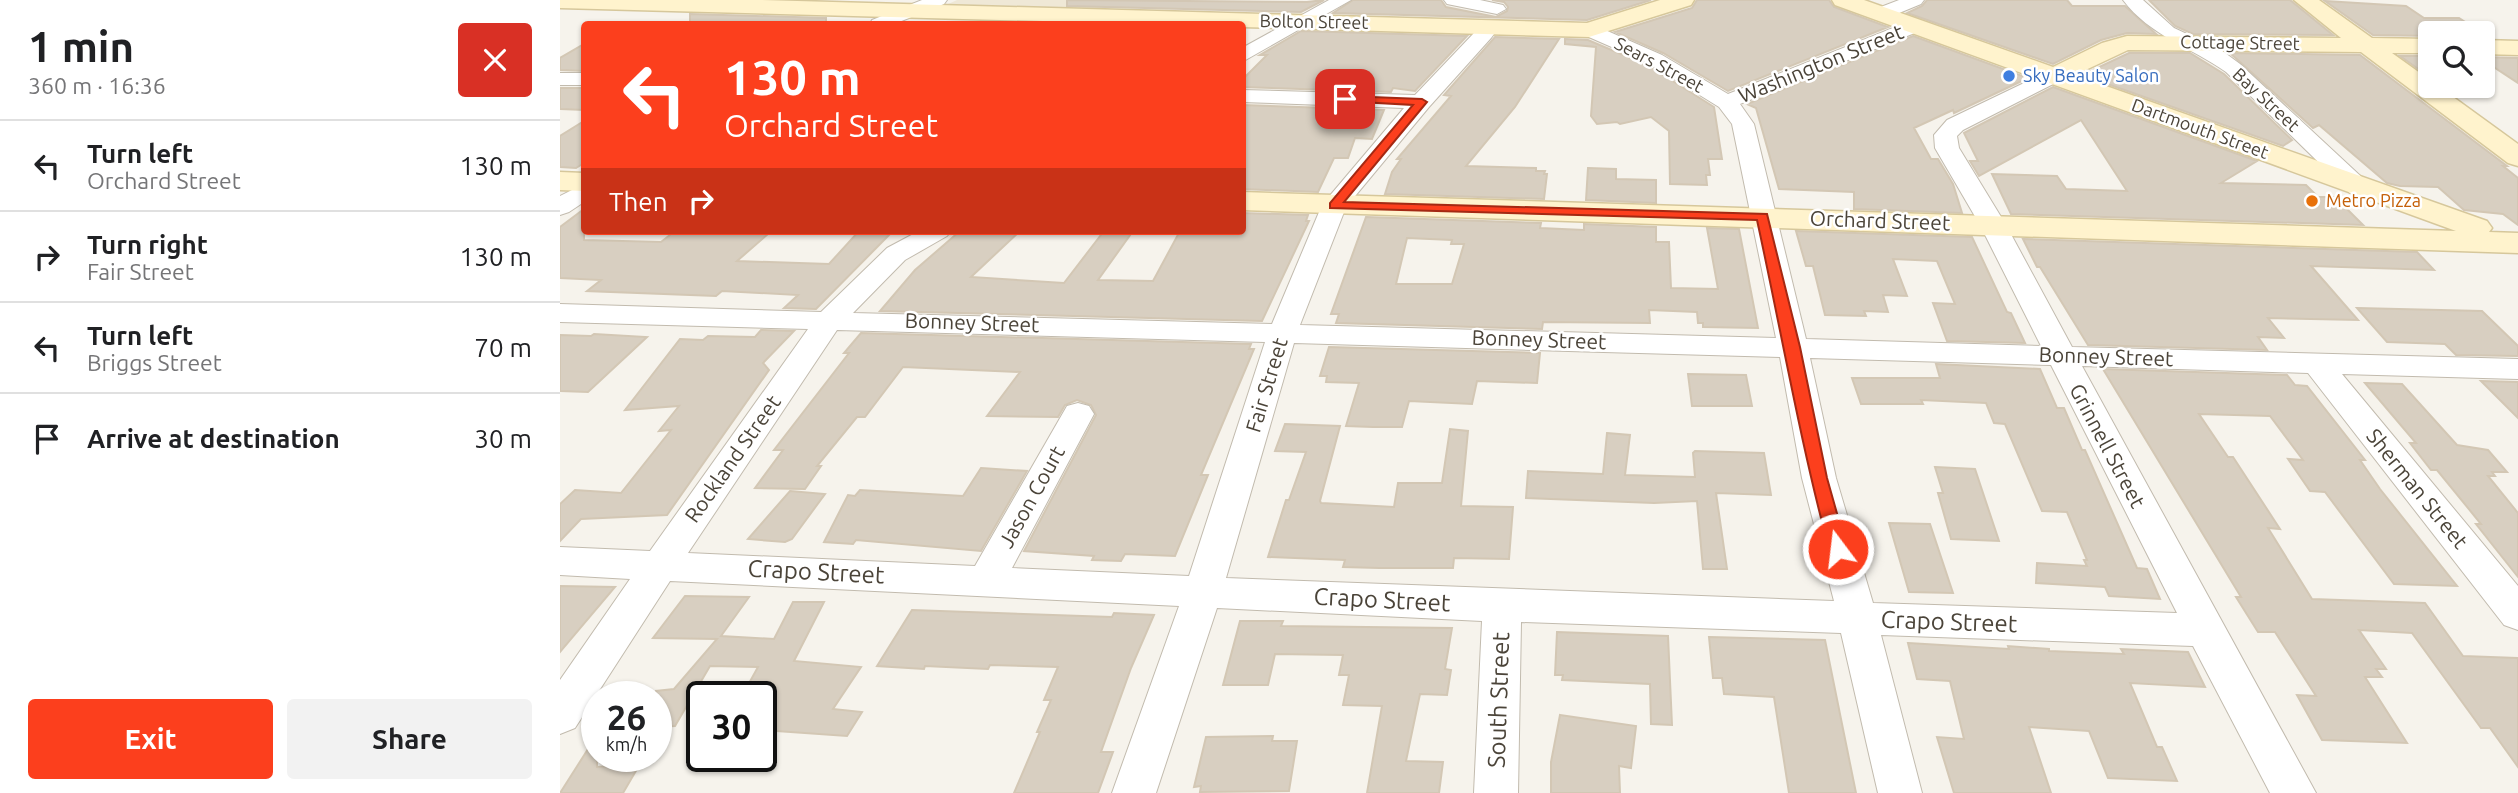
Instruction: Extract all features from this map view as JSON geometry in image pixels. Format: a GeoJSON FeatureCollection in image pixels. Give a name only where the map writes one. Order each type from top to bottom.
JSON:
{"type":"FeatureCollection","features":[{"type":"Feature","properties":{"kind":"street"},"geometry":{"type":"LineString","coordinates":[[886,21],[938,0]]}},
{"type":"Feature","properties":{"kind":"street"},"geometry":{"type":"LineString","coordinates":[[1246,54],[1342,0]]}},
{"type":"Feature","properties":{"kind":"street"},"geometry":{"type":"LineString","coordinates":[[1453,0],[1589,30]]}},
{"type":"Feature","properties":{"kind":"street"},"geometry":{"type":"LineString","coordinates":[[1480,26],[1589,30],[1683,0]]}},
{"type":"Feature","properties":{"kind":"street","name":"Dartmouth Street"},"geometry":{"type":"LineString","coordinates":[[1843,0],[1880,14],[1915,13],[2056,75],[2358,188],[2518,243]]}},
{"type":"Feature","properties":{"kind":"street","name":"Bay Street"},"geometry":{"type":"LineString","coordinates":[[2132,0],[2168,32],[2232,68],[2358,188]]}},
{"type":"Feature","properties":{"kind":"street"},"geometry":{"type":"LineString","coordinates":[[2305,0],[2518,157]]}},
{"type":"Feature","properties":{"kind":"street","name":"Bolton Street"},"geometry":{"type":"LineString","coordinates":[[560,1],[782,3],[912,10],[1480,26]]}},
{"type":"Feature","properties":{"kind":"street","name":"Fair Street"},"geometry":{"type":"LineString","coordinates":[[1134,793],[1203,591],[1283,332],[1334,205],[1484,34],[1480,26],[1497,9]]}},
{"type":"Feature","properties":{"kind":"street","name":"Washington Street"},"geometry":{"type":"LineString","coordinates":[[1900,793],[1858,620],[1819,478],[1793,347],[1742,124],[1727,102],[1915,13]]}},
{"type":"Feature","properties":{"kind":"street","name":"Sears Street"},"geometry":{"type":"LineString","coordinates":[[1589,30],[1655,59],[1727,102]]}},
{"type":"Feature","properties":{"kind":"street","name":"Cottage Street"},"geometry":{"type":"LineString","coordinates":[[2056,75],[2110,48],[2127,43],[2418,46]]}},
{"type":"Feature","properties":{"kind":"street"},"geometry":{"type":"LineString","coordinates":[[2495,47],[2518,48]]}},
{"type":"Feature","properties":{"kind":"street","name":"Grinnell Street"},"geometry":{"type":"LineString","coordinates":[[2056,75],[1955,125],[1945,135],[1948,148],[1993,225],[2059,355],[2294,793]]}},
{"type":"Feature","properties":{"kind":"street"},"geometry":{"type":"LineString","coordinates":[[560,79],[581,79]]}},
{"type":"Feature","properties":{"kind":"street"},"geometry":{"type":"LineString","coordinates":[[1246,96],[1422,102]]}},
{"type":"Feature","properties":{"kind":"street"},"geometry":{"type":"LineString","coordinates":[[560,181],[581,182]]}},
{"type":"Feature","properties":{"kind":"street"},"geometry":{"type":"LineString","coordinates":[[560,207],[581,193]]}},
{"type":"Feature","properties":{"kind":"street","name":"Orchard Street"},"geometry":{"type":"LineString","coordinates":[[1246,201],[1763,216],[2518,243]]}},
{"type":"Feature","properties":{"kind":"street","name":"Rockland Street"},"geometry":{"type":"LineString","coordinates":[[560,715],[830,319],[897,254],[930,235]]}},
{"type":"Feature","properties":{"kind":"street","name":"Bonney Street"},"geometry":{"type":"LineString","coordinates":[[560,313],[2518,369]]}},
{"type":"Feature","properties":{"kind":"street","name":"Sherman Street"},"geometry":{"type":"LineString","coordinates":[[2317,363],[2518,614]]}},
{"type":"Feature","properties":{"kind":"street","name":"Jason Court"},"geometry":{"type":"LineString","coordinates":[[986,580],[1078,414]]}},
{"type":"Feature","properties":{"kind":"street","name":"Crapo Street"},"geometry":{"type":"LineString","coordinates":[[560,561],[1502,606],[2205,630]]}},
{"type":"Feature","properties":{"kind":"street","name":"South Street"},"geometry":{"type":"LineString","coordinates":[[1496,793],[1502,606]]}},
{"type":"Feature","properties":{"kind":"shaded area"},"geometry":{"type":"Polygon","coordinates":[[[957,0],[1129,0],[1108,9],[946,5],[957,0]]]}},
{"type":"Feature","properties":{"kind":"building"},"geometry":{"type":"Polygon","coordinates":[[[1067,0],[1324,0],[1301,12],[1067,6],[1067,0]]]}},
{"type":"Feature","properties":{"kind":"building"},"geometry":{"type":"Polygon","coordinates":[[[1353,0],[1441,0],[1446,7],[1496,17],[1507,11],[1508,7],[1504,2],[1492,0],[1651,0],[1587,20],[1333,13],[1353,0]]]}},
{"type":"Feature","properties":{"kind":"building"},"geometry":{"type":"Polygon","coordinates":[[[1697,0],[1829,0],[1834,7],[1888,27],[1728,91],[1663,53],[1615,32],[1692,8],[1697,0]]]}},
{"type":"Feature","properties":{"kind":"building"},"geometry":{"type":"Polygon","coordinates":[[[1927,0],[2067,0],[2072,6],[2125,6],[2156,34],[2127,33],[2101,40],[2053,64],[1907,13],[1922,6],[1927,0]]]}},
{"type":"Feature","properties":{"kind":"building"},"geometry":{"type":"Polygon","coordinates":[[[2149,0],[2290,0],[2333,35],[2193,34],[2175,26],[2149,0]]]}},
{"type":"Feature","properties":{"kind":"building"},"geometry":{"type":"Polygon","coordinates":[[[2325,1],[2406,6],[2424,18],[2459,18],[2464,21],[2418,21],[2418,36],[2373,35],[2325,1]]]}},
{"type":"Feature","properties":{"kind":"building"},"geometry":{"type":"Polygon","coordinates":[[[690,14],[826,18],[826,21],[690,21],[690,14]]]}},
{"type":"Feature","properties":{"kind":"building"},"geometry":{"type":"Polygon","coordinates":[[[1301,31],[1467,36],[1415,91],[1393,88],[1391,92],[1246,87],[1246,76],[1267,55],[1260,55],[1301,31]]]}},
{"type":"Feature","properties":{"kind":"building"},"geometry":{"type":"Polygon","coordinates":[[[1913,36],[2028,78],[1954,113],[1953,110],[1914,128],[1931,159],[1938,159],[1953,184],[1962,213],[1854,209],[1854,192],[1779,189],[1756,108],[1747,104],[1913,36]]]}},
{"type":"Feature","properties":{"kind":"building"},"geometry":{"type":"Polygon","coordinates":[[[1495,37],[1559,39],[1515,107],[1466,166],[1536,168],[1536,171],[1545,171],[1544,174],[1547,174],[1544,199],[1385,194],[1392,172],[1401,159],[1397,159],[1451,96],[1444,95],[1495,37]]]}},
{"type":"Feature","properties":{"kind":"building"},"geometry":{"type":"Polygon","coordinates":[[[1565,39],[1588,40],[1647,65],[1714,107],[1722,159],[1708,159],[1710,175],[1706,175],[1707,185],[1670,184],[1669,131],[1651,117],[1620,124],[1597,124],[1591,116],[1596,47],[1565,44],[1565,39]]]}},
{"type":"Feature","properties":{"kind":"building"},"geometry":{"type":"Polygon","coordinates":[[[581,46],[581,71],[560,70],[560,58],[581,46]]]}},
{"type":"Feature","properties":{"kind":"building"},"geometry":{"type":"Polygon","coordinates":[[[2129,53],[2190,53],[2224,74],[2292,140],[2283,146],[2082,75],[2129,53]]]}},
{"type":"Feature","properties":{"kind":"building"},"geometry":{"type":"Polygon","coordinates":[[[2230,53],[2360,55],[2507,166],[2503,166],[2518,178],[2518,225],[2503,214],[2464,210],[2438,187],[2387,183],[2319,125],[2313,128],[2230,53]]]}},
{"type":"Feature","properties":{"kind":"building"},"geometry":{"type":"Polygon","coordinates":[[[2400,56],[2418,56],[2418,69],[2400,56]]]}},
{"type":"Feature","properties":{"kind":"building"},"geometry":{"type":"Polygon","coordinates":[[[2495,57],[2518,58],[2518,83],[2495,68],[2495,57]]]}},
{"type":"Feature","properties":{"kind":"building"},"geometry":{"type":"Polygon","coordinates":[[[2053,87],[2257,161],[2221,183],[2306,185],[2318,197],[2335,197],[2363,225],[2011,214],[1992,174],[2057,176],[2066,189],[2127,191],[2081,120],[1979,176],[1970,161],[1978,161],[1964,133],[2053,87]]]}},
{"type":"Feature","properties":{"kind":"building"},"geometry":{"type":"Polygon","coordinates":[[[560,88],[581,88],[581,110],[560,109],[560,88]]]}},
{"type":"Feature","properties":{"kind":"building"},"geometry":{"type":"Polygon","coordinates":[[[1246,105],[1384,110],[1372,139],[1355,138],[1348,158],[1334,158],[1318,192],[1246,189],[1246,105]]]}},
{"type":"Feature","properties":{"kind":"building"},"geometry":{"type":"Polygon","coordinates":[[[581,123],[581,165],[576,168],[560,167],[560,136],[581,123]]]}},
{"type":"Feature","properties":{"kind":"building"},"geometry":{"type":"Polygon","coordinates":[[[1588,168],[1616,169],[1616,179],[1656,180],[1656,203],[1586,200],[1588,168]]]}},
{"type":"Feature","properties":{"kind":"building"},"geometry":{"type":"Polygon","coordinates":[[[581,211],[581,235],[584,235],[584,240],[661,242],[670,235],[767,235],[737,261],[829,264],[855,235],[889,235],[816,309],[784,308],[798,295],[722,291],[716,296],[587,291],[601,280],[560,278],[560,227],[581,211]]]}},
{"type":"Feature","properties":{"kind":"building"},"geometry":{"type":"Polygon","coordinates":[[[1246,213],[1308,215],[1306,221],[1309,221],[1262,321],[880,311],[915,270],[955,235],[1016,235],[971,277],[1064,283],[1101,235],[1130,235],[1098,280],[1153,281],[1178,235],[1246,235],[1246,213]]]}},
{"type":"Feature","properties":{"kind":"building"},"geometry":{"type":"Polygon","coordinates":[[[1366,217],[1541,223],[1540,228],[1584,230],[1584,224],[1656,227],[1656,242],[1669,242],[1671,288],[1718,289],[1707,228],[1739,229],[1758,328],[1703,327],[1703,323],[1698,323],[1697,312],[1649,310],[1650,323],[1543,322],[1542,329],[1336,323],[1339,314],[1331,314],[1366,217]],[[1407,238],[1396,284],[1452,284],[1464,244],[1451,244],[1452,240],[1407,238]]]}},
{"type":"Feature","properties":{"kind":"building"},"geometry":{"type":"Polygon","coordinates":[[[1796,231],[1972,237],[2007,312],[2011,313],[2025,343],[1947,341],[1933,303],[1955,304],[1937,261],[1893,259],[1907,296],[1883,295],[1888,312],[1864,311],[1866,316],[1825,315],[1813,266],[1806,266],[1796,231]]]}},
{"type":"Feature","properties":{"kind":"building"},"geometry":{"type":"Polygon","coordinates":[[[2023,239],[2417,252],[2434,270],[2311,266],[2358,320],[2268,318],[2284,338],[2258,337],[2267,350],[2088,345],[2040,267],[2037,267],[2023,239]]]}},
{"type":"Feature","properties":{"kind":"building"},"geometry":{"type":"Polygon","coordinates":[[[2357,308],[2482,311],[2518,346],[2518,356],[2456,355],[2445,344],[2387,342],[2357,308]]]}},
{"type":"Feature","properties":{"kind":"building"},"geometry":{"type":"Polygon","coordinates":[[[761,330],[794,331],[763,363],[769,370],[667,515],[581,519],[560,541],[560,504],[575,490],[621,493],[671,430],[659,431],[679,406],[625,410],[680,339],[703,340],[708,336],[755,337],[761,330]]]}},
{"type":"Feature","properties":{"kind":"building"},"geometry":{"type":"Polygon","coordinates":[[[861,333],[1251,344],[1249,349],[1254,349],[1201,475],[1208,475],[1175,556],[1125,554],[1121,561],[1092,560],[1094,556],[1024,551],[1096,415],[1091,405],[1077,400],[1065,405],[1058,417],[987,416],[1020,372],[903,367],[865,417],[857,417],[817,466],[821,466],[805,489],[755,488],[783,450],[774,450],[849,353],[844,353],[861,333]]]}},
{"type":"Feature","properties":{"kind":"building"},"geometry":{"type":"Polygon","coordinates":[[[560,335],[647,337],[588,392],[560,391],[560,335]]]}},
{"type":"Feature","properties":{"kind":"building"},"geometry":{"type":"Polygon","coordinates":[[[1329,347],[1540,353],[1537,383],[1477,381],[1472,404],[1409,401],[1402,427],[1346,426],[1359,383],[1326,382],[1327,376],[1320,376],[1329,347]]]}},
{"type":"Feature","properties":{"kind":"building"},"geometry":{"type":"Polygon","coordinates":[[[1936,364],[2040,369],[2057,408],[2064,408],[2082,450],[2085,450],[2137,568],[2147,569],[2160,599],[2109,596],[2105,587],[2036,583],[2037,563],[2087,566],[2084,560],[2087,560],[2067,512],[2042,511],[2005,424],[1994,423],[1986,403],[1921,400],[1923,404],[1861,404],[1852,378],[1940,378],[1936,364]]]}},
{"type":"Feature","properties":{"kind":"building"},"geometry":{"type":"Polygon","coordinates":[[[2103,369],[2287,375],[2295,385],[2307,386],[2365,460],[2360,460],[2380,489],[2457,586],[2394,584],[2325,492],[2310,491],[2288,459],[2303,460],[2270,416],[2199,414],[2228,457],[2233,457],[2280,529],[2268,528],[2312,599],[2425,603],[2463,656],[2518,658],[2518,767],[2490,728],[2481,728],[2412,633],[2359,630],[2386,669],[2376,669],[2382,677],[2365,677],[2407,743],[2322,740],[2297,695],[2316,696],[2275,632],[2258,632],[2236,597],[2241,597],[2103,369]]]}},
{"type":"Feature","properties":{"kind":"building"},"geometry":{"type":"Polygon","coordinates":[[[1688,374],[1746,375],[1752,406],[1692,406],[1688,374]]]}},
{"type":"Feature","properties":{"kind":"building"},"geometry":{"type":"Polygon","coordinates":[[[2481,381],[2518,382],[2518,418],[2481,381]]]}},
{"type":"Feature","properties":{"kind":"building"},"geometry":{"type":"Polygon","coordinates":[[[2365,383],[2402,384],[2457,445],[2488,450],[2507,472],[2492,472],[2495,476],[2488,476],[2518,513],[2518,577],[2476,524],[2481,524],[2437,470],[2431,470],[2410,443],[2416,443],[2365,383]]]}},
{"type":"Feature","properties":{"kind":"building"},"geometry":{"type":"Polygon","coordinates":[[[1285,424],[1340,426],[1321,503],[1394,507],[1398,483],[1442,483],[1450,429],[1468,431],[1461,506],[1513,507],[1509,559],[1454,558],[1453,568],[1379,568],[1343,567],[1345,560],[1268,557],[1286,500],[1289,500],[1306,452],[1275,451],[1285,424]]]}},
{"type":"Feature","properties":{"kind":"building"},"geometry":{"type":"Polygon","coordinates":[[[1607,433],[1630,435],[1625,475],[1695,477],[1695,451],[1764,453],[1771,495],[1716,493],[1727,569],[1703,569],[1697,501],[1654,503],[1526,498],[1528,471],[1603,474],[1607,433]]]}},
{"type":"Feature","properties":{"kind":"building"},"geometry":{"type":"Polygon","coordinates":[[[1935,467],[1975,469],[1999,541],[1951,539],[1938,493],[1943,493],[1935,467]]]}},
{"type":"Feature","properties":{"kind":"building"},"geometry":{"type":"Polygon","coordinates":[[[981,468],[1027,471],[981,551],[856,540],[853,544],[824,542],[848,495],[855,496],[860,490],[963,496],[981,468]]]}},
{"type":"Feature","properties":{"kind":"building"},"geometry":{"type":"Polygon","coordinates":[[[790,491],[825,494],[792,539],[785,542],[748,539],[790,491]]]}},
{"type":"Feature","properties":{"kind":"building"},"geometry":{"type":"Polygon","coordinates":[[[1889,523],[1930,524],[1953,593],[1909,592],[1889,523]]]}},
{"type":"Feature","properties":{"kind":"building"},"geometry":{"type":"Polygon","coordinates":[[[560,586],[615,587],[560,652],[560,586]]]}},
{"type":"Feature","properties":{"kind":"building"},"geometry":{"type":"Polygon","coordinates":[[[685,596],[749,597],[721,636],[774,639],[793,602],[824,602],[794,661],[861,667],[833,709],[862,712],[847,736],[777,731],[777,681],[750,681],[758,667],[710,666],[701,681],[686,681],[686,707],[675,726],[672,726],[672,689],[717,639],[653,638],[685,596]]]}},
{"type":"Feature","properties":{"kind":"building"},"geometry":{"type":"Polygon","coordinates":[[[912,610],[1112,617],[1114,613],[1154,615],[1131,668],[1101,752],[1113,752],[1098,793],[1014,793],[1040,732],[1037,732],[1051,700],[1044,700],[1058,667],[990,665],[988,669],[925,666],[924,669],[877,666],[912,610]]]}},
{"type":"Feature","properties":{"kind":"building"},"geometry":{"type":"Polygon","coordinates":[[[1240,621],[1283,621],[1281,626],[1452,628],[1445,669],[1451,670],[1447,695],[1420,694],[1406,761],[1443,762],[1439,793],[1367,793],[1382,706],[1343,705],[1349,675],[1339,675],[1343,655],[1275,654],[1268,685],[1223,685],[1240,621]]]}},
{"type":"Feature","properties":{"kind":"building"},"geometry":{"type":"Polygon","coordinates":[[[1557,632],[1668,636],[1672,725],[1651,724],[1650,684],[1562,680],[1563,675],[1555,675],[1557,632]]]}},
{"type":"Feature","properties":{"kind":"building"},"geometry":{"type":"Polygon","coordinates":[[[1709,637],[1825,640],[1856,793],[1789,793],[1774,697],[1724,694],[1722,678],[1713,678],[1709,637]]]}},
{"type":"Feature","properties":{"kind":"building"},"geometry":{"type":"Polygon","coordinates":[[[1908,643],[2124,654],[2121,649],[2188,652],[2205,687],[2130,683],[2157,747],[2162,747],[2177,781],[2108,778],[2089,731],[2029,727],[2051,793],[1954,793],[1937,737],[1964,739],[1950,681],[1917,679],[1908,643]]]}},
{"type":"Feature","properties":{"kind":"building"},"geometry":{"type":"Polygon","coordinates":[[[1560,715],[1636,726],[1631,768],[1619,766],[1620,793],[1551,793],[1551,762],[1560,715]]]}},
{"type":"Feature","properties":{"kind":"building"},"geometry":{"type":"Polygon","coordinates":[[[1273,736],[1272,741],[1297,741],[1289,791],[1200,792],[1201,786],[1194,787],[1206,737],[1273,736]]]}},
{"type":"Feature","properties":{"kind":"building"},"geometry":{"type":"Polygon","coordinates":[[[581,760],[581,772],[635,772],[623,793],[560,793],[581,760]]]}},
{"type":"Feature","properties":{"kind":"place","name":"Sky Beauty Salon"},"geometry":{"type":"Point","coordinates":[2009,76]}},
{"type":"Feature","properties":{"kind":"place","name":"Metro Pizza"},"geometry":{"type":"Point","coordinates":[2312,201]}},
{"type":"Feature","properties":{"kind":"route"},"geometry":{"type":"LineString","coordinates":[[1345,99],[1422,102],[1334,205],[1763,216],[1819,478],[1838,549]]}}]}
